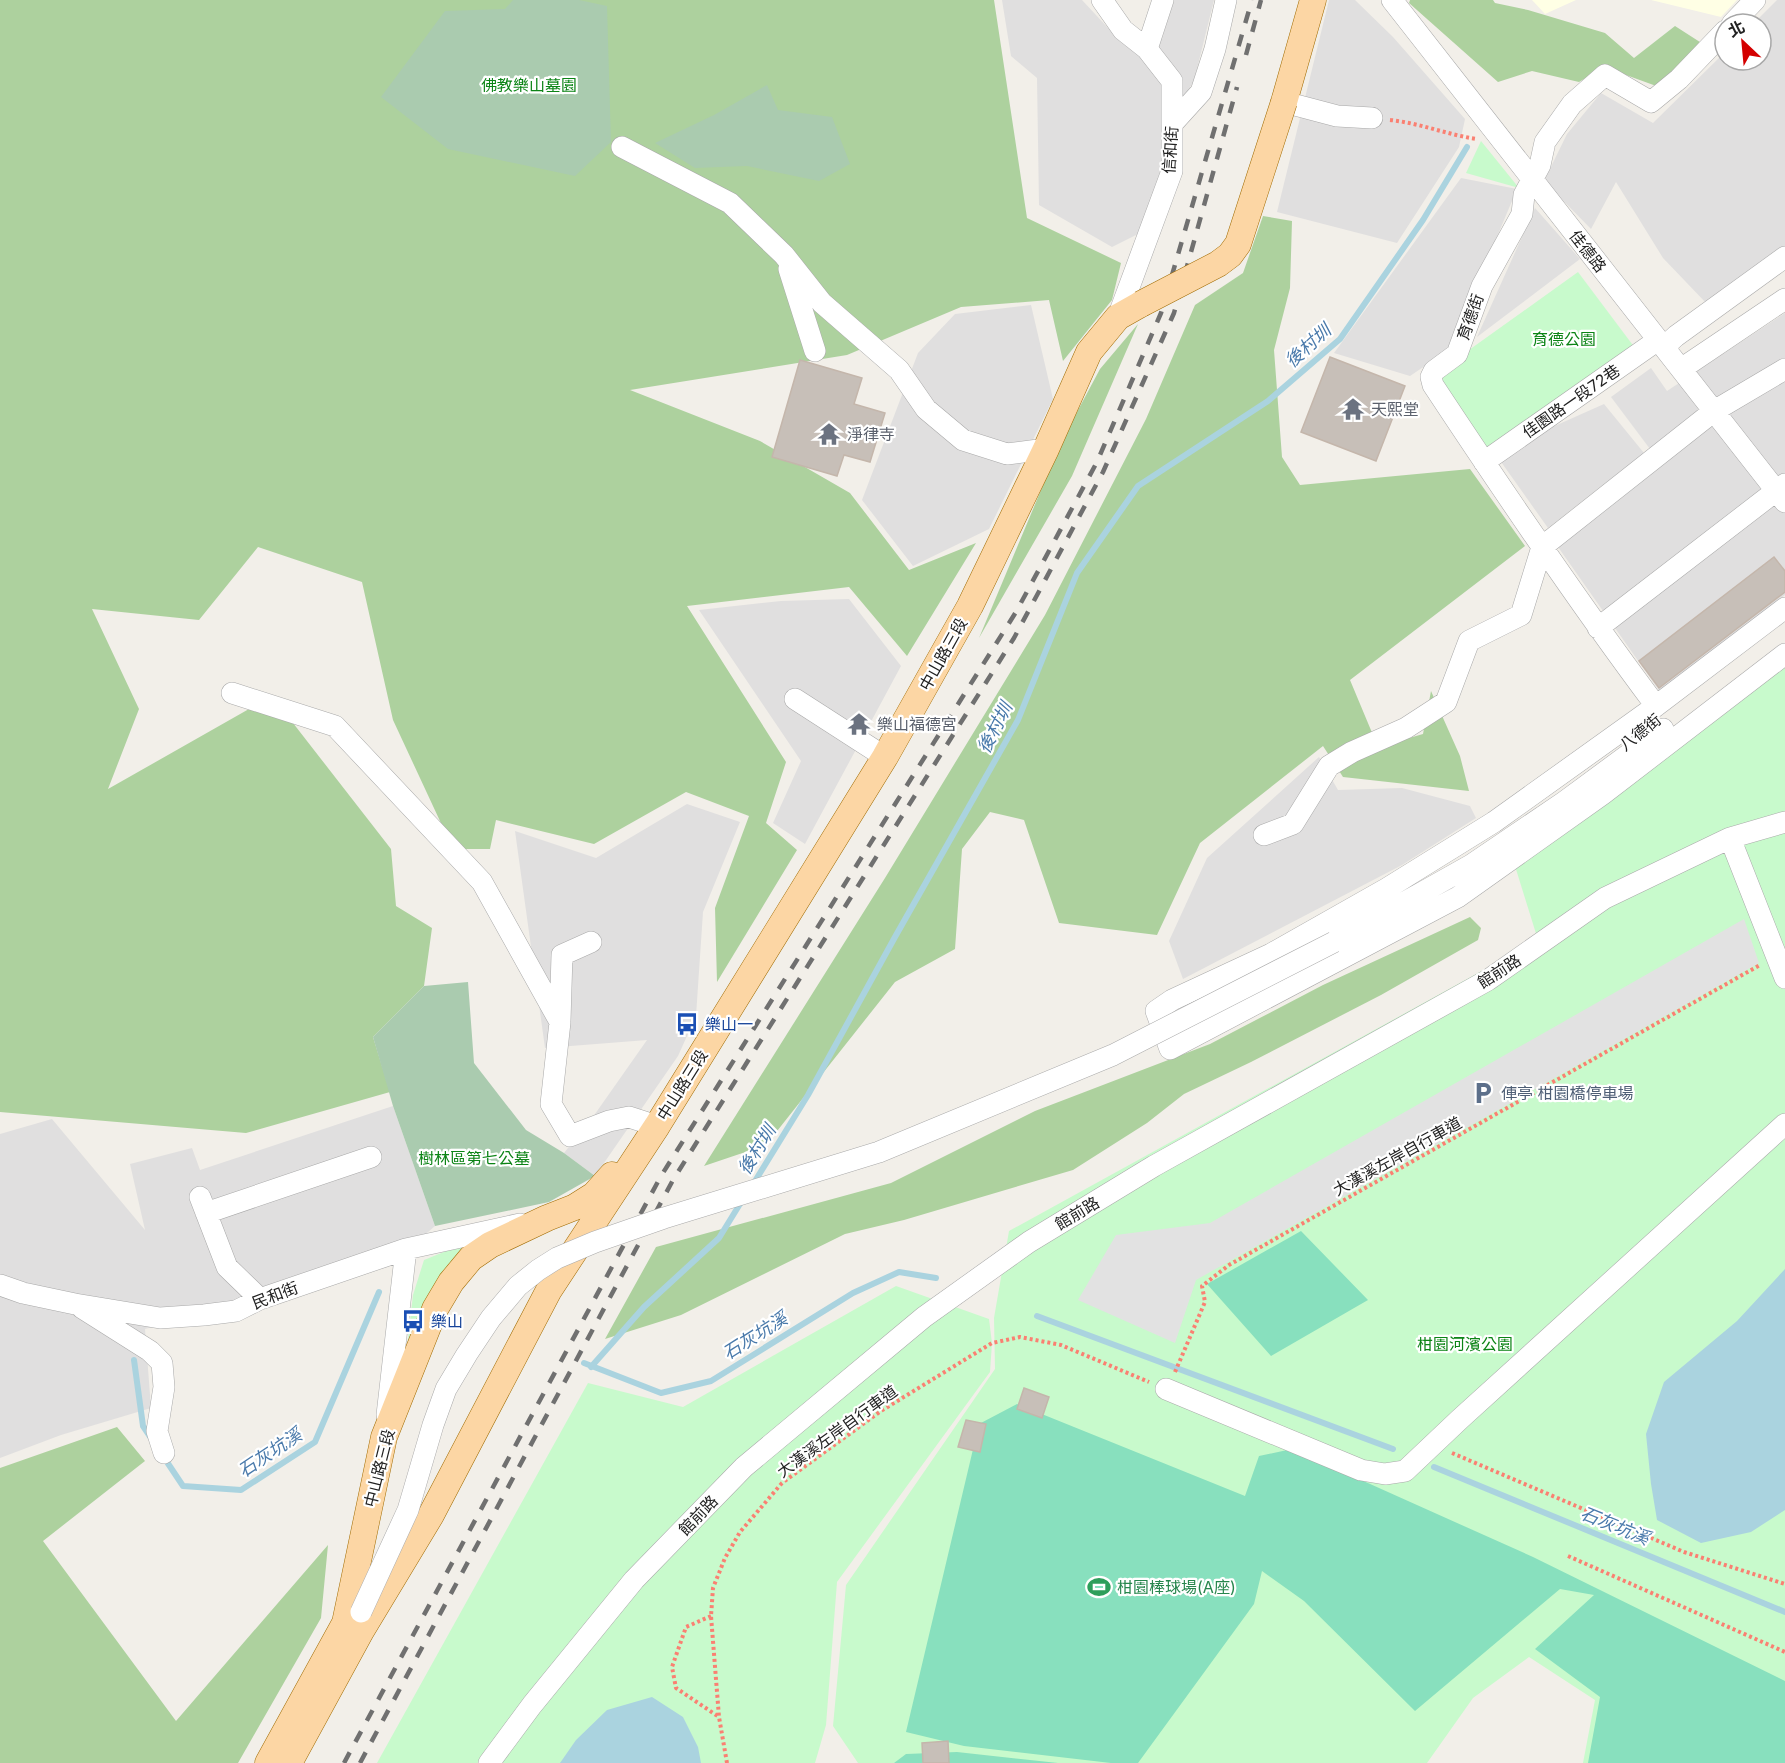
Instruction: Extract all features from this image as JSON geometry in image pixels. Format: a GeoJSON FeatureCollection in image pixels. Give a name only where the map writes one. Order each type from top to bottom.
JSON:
{"type":"FeatureCollection","features":[{"type":"Feature","properties":{"kind":"main road"},"geometry":{"type":"LineString","coordinates":[[1284,102],[1313,0]]}},
{"type":"Feature","properties":{"kind":"main road","name":"中山路三段"},"geometry":{"type":"LineString","coordinates":[[268,1763],[356,1622],[431,1515],[549,1290],[657,1126],[885,757],[970,606],[1046,449],[1089,352],[1118,317],[1218,264],[1230,255],[1238,244],[1284,102]]}},
{"type":"Feature","properties":{"kind":"main road","name":"中山路三段"},"geometry":{"type":"LineString","coordinates":[[289,1763],[356,1622],[384,1437],[435,1309],[450,1282],[471,1258],[490,1245],[575,1207],[594,1195],[657,1126]]}},
{"type":"Feature","properties":{"kind":"street","name":"信和街"},"geometry":{"type":"LineString","coordinates":[[1102,0],[1123,30],[1147,49],[1172,81],[1172,171],[1118,317]]}},
{"type":"Feature","properties":{"kind":"street"},"geometry":{"type":"LineString","coordinates":[[1147,49],[1164,0]]}},
{"type":"Feature","properties":{"kind":"street"},"geometry":{"type":"LineString","coordinates":[[1172,124],[1201,92],[1215,49],[1226,0]]}},
{"type":"Feature","properties":{"kind":"street","name":"佳德路"},"geometry":{"type":"LineString","coordinates":[[1392,0],[1714,411],[1782,492]]}},
{"type":"Feature","properties":{"kind":"street"},"geometry":{"type":"LineString","coordinates":[[1744,12],[1755,0]]}},
{"type":"Feature","properties":{"kind":"street","name":"育德街"},"geometry":{"type":"LineString","coordinates":[[1656,706],[1542,547],[1433,385],[1431,377],[1434,371],[1457,354],[1482,286],[1522,214],[1524,195],[1540,165],[1545,142],[1572,104],[1605,75],[1651,102],[1678,79],[1713,43]]}},
{"type":"Feature","properties":{"kind":"street"},"geometry":{"type":"LineString","coordinates":[[1284,102],[1337,116],[1372,118]]}},
{"type":"Feature","properties":{"kind":"street"},"geometry":{"type":"LineString","coordinates":[[622,147],[730,203],[784,255],[822,303],[899,370],[926,409],[963,440],[1007,454],[1046,449]]}},
{"type":"Feature","properties":{"kind":"street"},"geometry":{"type":"LineString","coordinates":[[784,255],[815,351]]}},
{"type":"Feature","properties":{"kind":"street","name":"佳園路一段72巷"},"geometry":{"type":"LineString","coordinates":[[1484,462],[1661,343],[1676,336],[1785,257]]}},
{"type":"Feature","properties":{"kind":"street"},"geometry":{"type":"LineString","coordinates":[[1681,369],[1785,299]]}},
{"type":"Feature","properties":{"kind":"street"},"geometry":{"type":"LineString","coordinates":[[1264,835],[1293,824],[1329,766],[1352,752],[1406,728],[1446,702],[1469,642],[1521,615],[1542,547],[1714,411],[1785,369]]}},
{"type":"Feature","properties":{"kind":"street"},"geometry":{"type":"LineString","coordinates":[[1598,628],[1782,492]]}},
{"type":"Feature","properties":{"kind":"street"},"geometry":{"type":"LineString","coordinates":[[1785,608],[1656,706],[1494,822],[1386,889],[1271,954],[1172,1000],[1156,1011],[1170,1049],[1458,897],[1604,794],[1785,654]]}},
{"type":"Feature","properties":{"kind":"street","name":"八德街"},"geometry":{"type":"LineString","coordinates":[[1497,847],[1785,620]]}},
{"type":"Feature","properties":{"kind":"street","name":"八德街"},"geometry":{"type":"LineString","coordinates":[[356,1622],[408,1510],[446,1389],[491,1318],[518,1286],[538,1270],[557,1258],[595,1242],[879,1152],[1113,1055],[1334,942],[1471,864],[1564,802],[1785,638]]}},
{"type":"Feature","properties":{"kind":"street"},"geometry":{"type":"LineString","coordinates":[[232,693],[335,726],[482,882],[560,1022]]}},
{"type":"Feature","properties":{"kind":"street"},"geometry":{"type":"LineString","coordinates":[[795,699],[885,757]]}},
{"type":"Feature","properties":{"kind":"street","name":"館前路"},"geometry":{"type":"LineString","coordinates":[[489,1763],[532,1704],[634,1580],[704,1508],[744,1467],[924,1317],[1029,1242],[1154,1166],[1488,980],[1605,898],[1730,838],[1785,822]]}},
{"type":"Feature","properties":{"kind":"street"},"geometry":{"type":"LineString","coordinates":[[1730,838],[1785,978]]}},
{"type":"Feature","properties":{"kind":"street"},"geometry":{"type":"LineString","coordinates":[[591,942],[562,955],[560,1022],[551,1104],[570,1136],[609,1120],[629,1117],[657,1126]]}},
{"type":"Feature","properties":{"kind":"street"},"geometry":{"type":"LineString","coordinates":[[1170,1382],[1361,1470],[1385,1474],[1405,1472],[1432,1444],[1785,1124]]}},
{"type":"Feature","properties":{"kind":"street"},"geometry":{"type":"LineString","coordinates":[[260,1299],[227,1267],[203,1205],[372,1157]]}},
{"type":"Feature","properties":{"kind":"street","name":"民和街"},"geometry":{"type":"LineString","coordinates":[[0,1285],[23,1293],[75,1304],[160,1318],[236,1311],[260,1299],[406,1249],[547,1218]]}},
{"type":"Feature","properties":{"kind":"street"},"geometry":{"type":"LineString","coordinates":[[384,1437],[406,1249]]}},
{"type":"Feature","properties":{"kind":"street"},"geometry":{"type":"LineString","coordinates":[[75,1304],[150,1351],[162,1363],[164,1386],[157,1431],[164,1453]]}},
{"type":"Feature","properties":{"kind":"path"},"geometry":{"type":"LineString","coordinates":[[1372,118],[1402,121],[1459,137],[1503,142]]}},
{"type":"Feature","properties":{"kind":"path","name":"大漢溪左岸自行車道"},"geometry":{"type":"LineString","coordinates":[[727,1763],[719,1717],[711,1617],[713,1588],[725,1558],[740,1532],[782,1484],[881,1411],[992,1342],[1020,1337],[1061,1345],[1170,1382],[1205,1302],[1202,1286],[1228,1264],[1761,964],[1774,948]]}},
{"type":"Feature","properties":{"kind":"path"},"geometry":{"type":"LineString","coordinates":[[1432,1444],[1684,1552],[1785,1584]]}},
{"type":"Feature","properties":{"kind":"path"},"geometry":{"type":"LineString","coordinates":[[1568,1556],[1785,1653]]}},
{"type":"Feature","properties":{"kind":"path"},"geometry":{"type":"LineString","coordinates":[[711,1617],[686,1627],[672,1667],[676,1688],[719,1717]]}},
{"type":"Feature","properties":{"kind":"shaded area"},"geometry":{"type":"Polygon","coordinates":[[[1002,0],[1082,0],[1122,43],[1162,39],[1174,0],[1214,0],[1194,81],[1163,130],[1166,169],[1147,208],[1140,233],[1112,247],[1039,205],[1037,78],[1011,56],[1002,0]]]}},
{"type":"Feature","properties":{"kind":"shaded area"},"geometry":{"type":"Polygon","coordinates":[[[1329,0],[1355,0],[1393,37],[1465,119],[1459,147],[1397,243],[1277,212],[1329,0]]]}},
{"type":"Feature","properties":{"kind":"shaded area"},"geometry":{"type":"Polygon","coordinates":[[[1532,0],[1576,0],[1545,14],[1532,0]]]}},
{"type":"Feature","properties":{"kind":"shaded area"},"geometry":{"type":"Polygon","coordinates":[[[1651,0],[1737,0],[1726,12],[1713,12],[1713,15],[1651,0]]]}},
{"type":"Feature","properties":{"kind":"shaded area"},"geometry":{"type":"Polygon","coordinates":[[[1777,0],[1785,0],[1785,246],[1708,305],[1663,258],[1616,182],[1591,229],[1544,181],[1567,134],[1601,93],[1653,123],[1713,64],[1713,72],[1773,72],[1773,12],[1765,12],[1777,0]]]}},
{"type":"Feature","properties":{"kind":"shaded area"},"geometry":{"type":"Polygon","coordinates":[[[1461,178],[1517,189],[1450,349],[1410,376],[1334,353],[1461,178]]]}},
{"type":"Feature","properties":{"kind":"shaded area"},"geometry":{"type":"Polygon","coordinates":[[[1535,208],[1580,259],[1477,337],[1535,208]]]}},
{"type":"Feature","properties":{"kind":"shaded area"},"geometry":{"type":"Polygon","coordinates":[[[1031,305],[1053,399],[989,529],[913,566],[862,500],[918,353],[955,314],[1031,305]]]}},
{"type":"Feature","properties":{"kind":"shaded area"},"geometry":{"type":"Polygon","coordinates":[[[1785,313],[1785,595],[1660,692],[1551,537],[1656,457],[1611,397],[1651,368],[1667,391],[1785,313]]]}},
{"type":"Feature","properties":{"kind":"shaded area"},"geometry":{"type":"Polygon","coordinates":[[[1604,404],[1644,453],[1548,528],[1499,459],[1530,437],[1604,404]]]}},
{"type":"Feature","properties":{"kind":"shaded area"},"geometry":{"type":"Polygon","coordinates":[[[849,599],[901,666],[805,844],[773,823],[801,761],[699,610],[781,601],[849,599]]]}},
{"type":"Feature","properties":{"kind":"shaded area"},"geometry":{"type":"Polygon","coordinates":[[[1319,757],[1338,790],[1402,788],[1470,806],[1476,818],[1402,865],[1183,979],[1169,941],[1207,858],[1319,757]]]}},
{"type":"Feature","properties":{"kind":"shaded area"},"geometry":{"type":"Polygon","coordinates":[[[687,804],[740,822],[703,912],[696,1016],[678,1056],[595,1176],[564,1153],[595,1114],[647,1040],[545,1048],[515,831],[596,858],[687,804]]]}},
{"type":"Feature","properties":{"kind":"shaded area","name":"俥亭 柑園橋停車場"},"geometry":{"type":"Polygon","coordinates":[[[1744,919],[1759,963],[1196,1280],[1175,1343],[1078,1300],[1116,1235],[1210,1223],[1744,919]]]}},
{"type":"Feature","properties":{"kind":"shaded area"},"geometry":{"type":"Polygon","coordinates":[[[393,1106],[435,1226],[388,1267],[145,1329],[151,1408],[61,1435],[0,1458],[0,1134],[52,1119],[145,1230],[130,1164],[192,1148],[200,1170],[393,1106]]]}},
{"type":"Feature","properties":{"kind":"green space"},"geometry":{"type":"Polygon","coordinates":[[[0,0],[994,0],[1027,218],[1121,263],[1112,300],[1063,361],[1049,300],[961,307],[847,355],[630,390],[760,441],[850,493],[909,570],[976,543],[907,656],[849,587],[687,606],[786,762],[766,823],[797,850],[717,982],[715,908],[749,816],[686,792],[594,844],[496,820],[490,849],[453,849],[393,720],[362,582],[258,547],[199,620],[92,609],[139,709],[108,789],[272,696],[391,849],[396,906],[432,928],[424,986],[373,1037],[390,1092],[246,1133],[0,1112],[0,0]]]}},
{"type":"Feature","properties":{"kind":"green space","name":"佛教樂山墓園"},"geometry":{"type":"Polygon","coordinates":[[[513,0],[579,0],[607,6],[611,142],[575,176],[448,149],[381,97],[445,11],[505,9],[513,0]]]}},
{"type":"Feature","properties":{"kind":"green space"},"geometry":{"type":"Polygon","coordinates":[[[1410,0],[1493,0],[1495,3],[1528,10],[1605,33],[1634,58],[1675,26],[1703,44],[1659,87],[1604,67],[1579,82],[1532,71],[1498,82],[1409,3],[1410,0]]]}},
{"type":"Feature","properties":{"kind":"green space"},"geometry":{"type":"Polygon","coordinates":[[[767,85],[778,110],[832,117],[850,164],[819,181],[747,166],[695,168],[655,143],[714,115],[767,85]]]}},
{"type":"Feature","properties":{"kind":"green space"},"geometry":{"type":"Polygon","coordinates":[[[1481,141],[1519,188],[1466,173],[1481,141]]]}},
{"type":"Feature","properties":{"kind":"green space"},"geometry":{"type":"Polygon","coordinates":[[[1263,216],[1292,221],[1290,288],[1274,350],[1282,457],[1300,485],[1470,469],[1525,546],[1350,680],[1378,747],[1423,734],[1431,691],[1460,756],[1469,791],[1343,777],[1323,746],[1200,843],[1157,935],[1059,923],[1024,820],[990,812],[962,849],[955,949],[895,982],[766,1145],[704,1166],[885,878],[1045,615],[1146,419],[1195,305],[1243,273],[1263,216]]]}},
{"type":"Feature","properties":{"kind":"green space","name":"育德公園"},"geometry":{"type":"Polygon","coordinates":[[[1578,272],[1635,348],[1484,449],[1438,384],[1441,370],[1578,272]]]}},
{"type":"Feature","properties":{"kind":"green space"},"geometry":{"type":"Polygon","coordinates":[[[1138,324],[1072,476],[979,638],[1062,440],[1100,369],[1138,324]]]}},
{"type":"Feature","properties":{"kind":"green space","name":"柑園河濱公園"},"geometry":{"type":"Polygon","coordinates":[[[1785,661],[1785,1763],[1583,1763],[1595,1700],[1529,1657],[1473,1698],[1427,1763],[858,1763],[833,1726],[846,1585],[995,1369],[994,1318],[1009,1231],[1538,940],[1515,866],[1785,661]]]}},
{"type":"Feature","properties":{"kind":"green space"},"geometry":{"type":"Polygon","coordinates":[[[1470,917],[1481,928],[1478,940],[1381,995],[1184,1094],[1147,1123],[1073,1170],[904,1220],[845,1234],[681,1315],[605,1339],[656,1247],[891,1183],[1035,1111],[1210,1044],[1323,985],[1470,917]]]}},
{"type":"Feature","properties":{"kind":"green space","name":"樹林區第七公墓"},"geometry":{"type":"Polygon","coordinates":[[[468,982],[474,1063],[526,1130],[564,1153],[595,1176],[549,1202],[435,1226],[393,1106],[373,1037],[424,986],[468,982]]]}},
{"type":"Feature","properties":{"kind":"green space"},"geometry":{"type":"Polygon","coordinates":[[[1301,1231],[1368,1300],[1271,1356],[1207,1284],[1301,1231]]]}},
{"type":"Feature","properties":{"kind":"green space"},"geometry":{"type":"Polygon","coordinates":[[[471,1241],[429,1293],[406,1357],[413,1295],[424,1260],[471,1241]]]}},
{"type":"Feature","properties":{"kind":"green space"},"geometry":{"type":"Polygon","coordinates":[[[896,1286],[989,1319],[992,1343],[990,1372],[837,1582],[826,1725],[815,1763],[377,1763],[588,1383],[683,1407],[896,1286]]]}},
{"type":"Feature","properties":{"kind":"green space"},"geometry":{"type":"Polygon","coordinates":[[[1017,1404],[1245,1496],[1259,1456],[1292,1449],[1533,1557],[1785,1681],[1785,1763],[1588,1763],[1600,1697],[1535,1649],[1594,1595],[1560,1589],[1415,1711],[1304,1601],[1262,1571],[1254,1604],[1138,1763],[1111,1763],[964,1746],[906,1732],[979,1424],[1017,1404]]]}},
{"type":"Feature","properties":{"kind":"green space"},"geometry":{"type":"Polygon","coordinates":[[[117,1427],[145,1461],[43,1541],[176,1721],[328,1545],[321,1618],[238,1763],[0,1763],[0,1468],[117,1427]]]}},
{"type":"Feature","properties":{"kind":"green space"},"geometry":{"type":"Polygon","coordinates":[[[957,1752],[1058,1763],[894,1763],[906,1754],[957,1752]]]}},
{"type":"Feature","properties":{"kind":"water"},"geometry":{"type":"Polygon","coordinates":[[[1785,1269],[1785,1510],[1751,1532],[1701,1543],[1657,1520],[1646,1434],[1664,1382],[1737,1321],[1785,1269]]]}},
{"type":"Feature","properties":{"kind":"water"},"geometry":{"type":"Polygon","coordinates":[[[652,1697],[683,1717],[698,1747],[701,1763],[560,1763],[576,1740],[607,1710],[652,1697]]]}},
{"type":"Feature","properties":{"kind":"building","name":"天熙堂"},"geometry":{"type":"Polygon","coordinates":[[[1330,357],[1405,386],[1376,461],[1301,432],[1330,357]]]}},
{"type":"Feature","properties":{"kind":"building","name":"淨律寺"},"geometry":{"type":"Polygon","coordinates":[[[800,360],[862,378],[854,404],[885,413],[870,462],[844,455],[837,476],[772,457],[800,360]]]}},
{"type":"Feature","properties":{"kind":"building"},"geometry":{"type":"Polygon","coordinates":[[[1774,557],[1785,571],[1785,592],[1659,688],[1639,661],[1774,557]]]}},
{"type":"Feature","properties":{"kind":"building"},"geometry":{"type":"Polygon","coordinates":[[[1024,1388],[1049,1397],[1042,1418],[1017,1409],[1024,1388]]]}},
{"type":"Feature","properties":{"kind":"building"},"geometry":{"type":"Polygon","coordinates":[[[966,1420],[986,1424],[980,1452],[958,1447],[966,1420]]]}},
{"type":"Feature","properties":{"kind":"building"},"geometry":{"type":"Polygon","coordinates":[[[948,1741],[949,1763],[923,1763],[922,1743],[948,1741]]]}},
{"type":"Feature","properties":{"kind":"waterway","name":"後村圳"},"geometry":{"type":"LineString","coordinates":[[752,1186],[808,1095],[1018,720],[1077,573],[1138,486],[1268,401],[1340,339],[1423,220],[1467,147]]}},
{"type":"Feature","properties":{"kind":"waterway","name":"後村圳"},"geometry":{"type":"LineString","coordinates":[[591,1367],[644,1307],[719,1238],[743,1199]]}},
{"type":"Feature","properties":{"kind":"waterway","name":"石灰坑溪"},"geometry":{"type":"LineString","coordinates":[[584,1363],[661,1393],[711,1381],[853,1293],[899,1272],[936,1278]]}},
{"type":"Feature","properties":{"kind":"waterway","name":"石灰坑溪"},"geometry":{"type":"LineString","coordinates":[[163,1456],[183,1486],[241,1490],[315,1442],[379,1292]]}},
{"type":"Feature","properties":{"kind":"waterway","name":"石灰坑溪"},"geometry":{"type":"LineString","coordinates":[[1037,1316],[1393,1449]]}},
{"type":"Feature","properties":{"kind":"waterway","name":"石灰坑溪"},"geometry":{"type":"LineString","coordinates":[[134,1360],[143,1426],[151,1438]]}},
{"type":"Feature","properties":{"kind":"waterway","name":"石灰坑溪"},"geometry":{"type":"LineString","coordinates":[[1434,1467],[1785,1612]]}},
{"type":"Feature","properties":{"kind":"railway"},"geometry":{"type":"LineString","coordinates":[[344,1763],[661,1176],[1016,612],[1097,462],[1161,313],[1252,0]]}},
{"type":"Feature","properties":{"kind":"railway"},"geometry":{"type":"LineString","coordinates":[[1246,55],[1261,0]]}},
{"type":"Feature","properties":{"kind":"railway"},"geometry":{"type":"LineString","coordinates":[[360,1763],[673,1180],[1014,638],[1103,472],[1174,313],[1237,87]]}},
{"type":"Feature","properties":{"kind":"place","name":"天熙堂"},"geometry":{"type":"Point","coordinates":[1353,409]}},
{"type":"Feature","properties":{"kind":"place","name":"淨律寺"},"geometry":{"type":"Point","coordinates":[829,434]}},
{"type":"Feature","properties":{"kind":"place","name":"樂山福德宮"},"geometry":{"type":"Point","coordinates":[859,724]}},
{"type":"Feature","properties":{"kind":"place","name":"樂山一"},"geometry":{"type":"Point","coordinates":[687,1024]}},
{"type":"Feature","properties":{"kind":"place","name":"俥亭 柑園橋停車場"},"geometry":{"type":"Point","coordinates":[1483,1093]}},
{"type":"Feature","properties":{"kind":"place","name":"樂山"},"geometry":{"type":"Point","coordinates":[413,1321]}},
{"type":"Feature","properties":{"kind":"place","name":"柑園棒球場(A座)"},"geometry":{"type":"Point","coordinates":[1099,1587]}}]}
